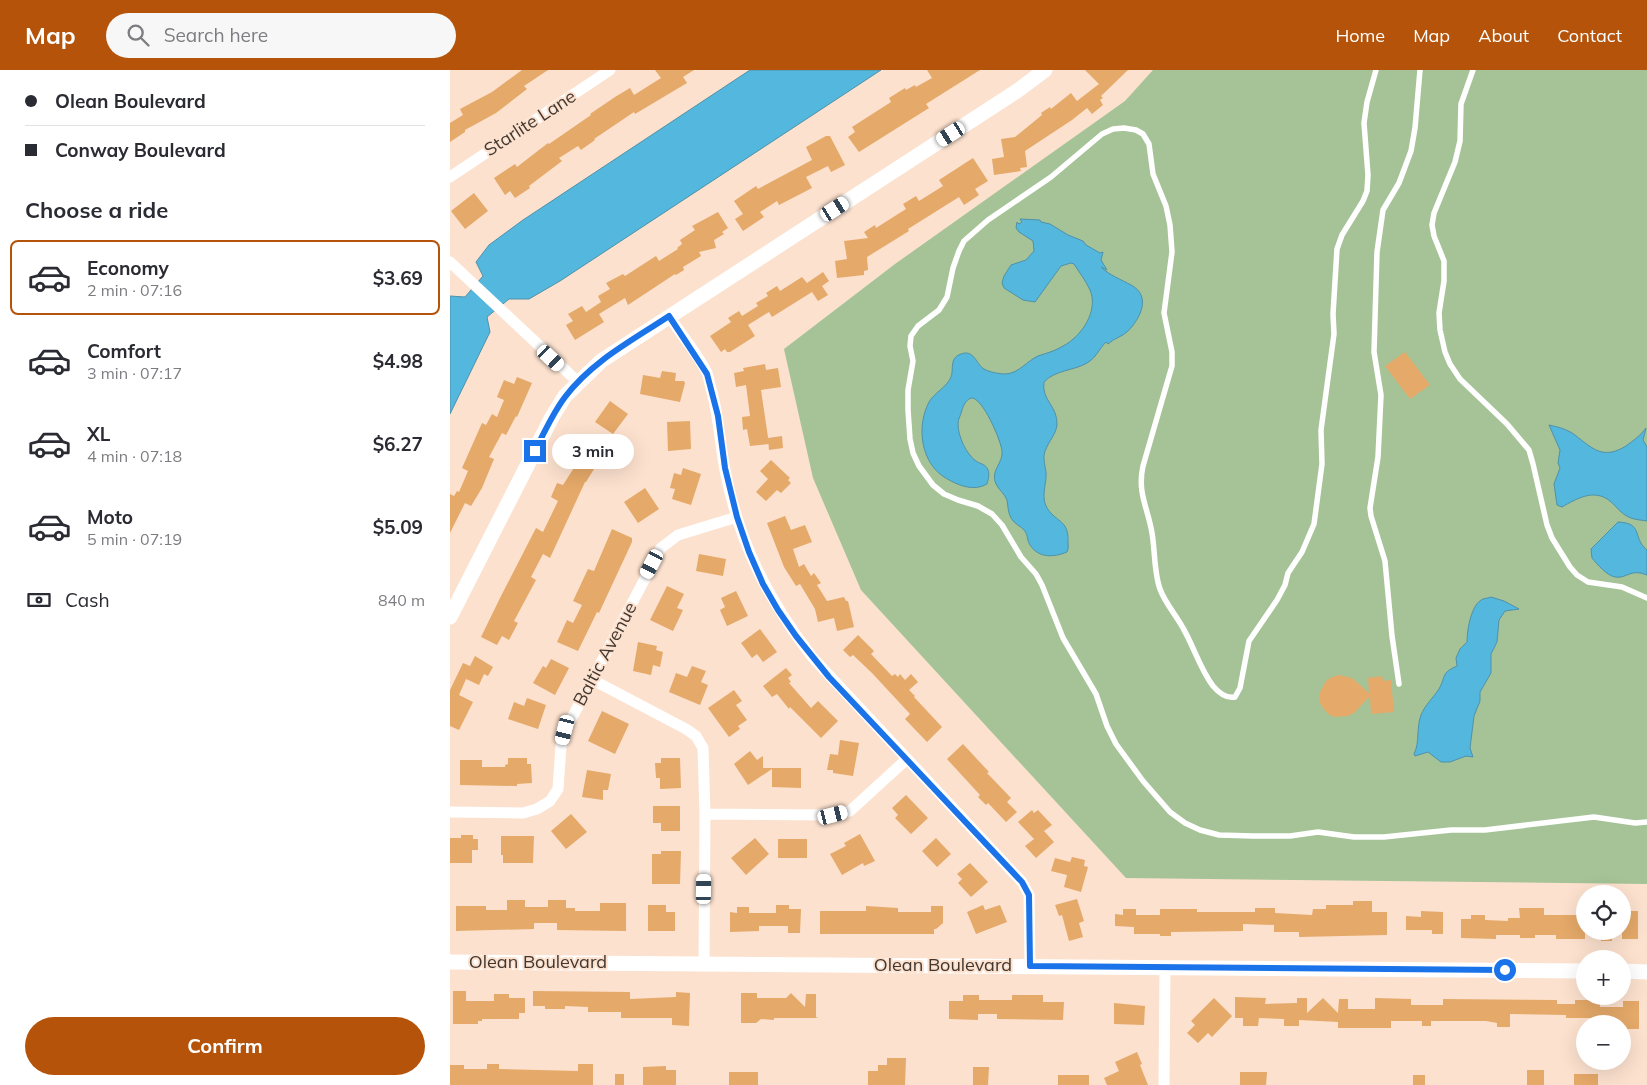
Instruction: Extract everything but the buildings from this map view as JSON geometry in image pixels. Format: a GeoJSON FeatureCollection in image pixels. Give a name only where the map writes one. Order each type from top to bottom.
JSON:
{"type":"FeatureCollection","features":[{"type":"Feature","properties":{"kind":"street","name":"Starlite Lane"},"geometry":{"type":"LineString","coordinates":[[450,177],[610,70]]}},
{"type":"Feature","properties":{"kind":"street"},"geometry":{"type":"LineString","coordinates":[[450,617],[552,417],[565,396],[578,382],[601,361],[1017,91],[1045,70]]}},
{"type":"Feature","properties":{"kind":"street"},"geometry":{"type":"LineString","coordinates":[[450,262],[578,382]]}},
{"type":"Feature","properties":{"kind":"street"},"geometry":{"type":"LineString","coordinates":[[669,316],[707,374],[718,416],[725,468],[737,517],[763,584],[796,636],[829,677],[1022,882],[1029,895],[1030,966]]}},
{"type":"Feature","properties":{"kind":"street","name":"Baltic Avenue"},"geometry":{"type":"LineString","coordinates":[[450,812],[523,813],[538,810],[550,801],[558,789],[561,746],[565,730],[661,548],[678,535],[737,517]]}},
{"type":"Feature","properties":{"kind":"street"},"geometry":{"type":"LineString","coordinates":[[591,679],[686,729],[696,736],[703,748],[705,814],[704,964]]}},
{"type":"Feature","properties":{"kind":"street"},"geometry":{"type":"LineString","coordinates":[[705,814],[833,815],[850,811],[906,759]]}},
{"type":"Feature","properties":{"kind":"street","name":"Olean Boulevard"},"geometry":{"type":"LineString","coordinates":[[450,962],[1576,971]]}},
{"type":"Feature","properties":{"kind":"street"},"geometry":{"type":"LineString","coordinates":[[1164,1085],[1165,968]]}},
{"type":"Feature","properties":{"kind":"street"},"geometry":{"type":"LineString","coordinates":[[1631,971],[1647,972]]}},
{"type":"Feature","properties":{"kind":"lane"},"geometry":{"type":"LineString","coordinates":[[1376,70],[1367,102],[1364,123],[1368,174],[1367,191],[1342,235],[1337,249],[1333,314],[1334,334],[1320,430],[1322,464],[1314,524],[1302,552],[1288,573],[1285,585],[1277,600],[1250,641],[1240,688],[1235,697],[1229,698],[1221,694],[1213,686],[1184,629],[1163,597],[1159,587],[1152,530],[1141,490],[1140,480],[1143,466],[1172,366],[1172,352],[1164,313],[1171,259],[1170,225],[1166,206],[1153,174],[1149,144],[1143,134],[1136,130],[1124,128],[1113,129],[1102,134],[1051,177],[988,220],[964,241],[959,251],[947,296],[939,310],[918,326],[912,336],[910,346],[913,361],[908,390],[908,410],[913,453],[919,466],[933,485],[944,494],[978,506],[992,514],[1002,525],[1021,557],[1036,574],[1042,585],[1063,638],[1096,694],[1107,726],[1116,744],[1143,781],[1170,812],[1184,823],[1219,835],[1290,836],[1318,832],[1354,837],[1384,837],[1450,830],[1485,830],[1594,817],[1635,823],[1647,822]]}},
{"type":"Feature","properties":{"kind":"lane"},"geometry":{"type":"LineString","coordinates":[[1400,684],[1392,636],[1385,562],[1370,508],[1378,457],[1380,395],[1374,352],[1377,252],[1383,210],[1400,183],[1411,151],[1420,70]]}},
{"type":"Feature","properties":{"kind":"lane"},"geometry":{"type":"LineString","coordinates":[[1473,70],[1461,104],[1460,141],[1455,162],[1434,213],[1432,225],[1434,236],[1444,261],[1444,281],[1439,312],[1440,330],[1445,352],[1460,379],[1507,424],[1529,450],[1547,525],[1552,538],[1570,568],[1588,582],[1622,587],[1647,598]]}},
{"type":"Feature","properties":{"kind":"green space"},"geometry":{"type":"Polygon","coordinates":[[[1153,70],[1647,70],[1647,884],[1126,878],[861,590],[813,478],[784,349],[895,264],[1125,101],[1153,70]]]}},
{"type":"Feature","properties":{"kind":"water"},"geometry":{"type":"Polygon","coordinates":[[[750,70],[881,70],[560,281],[529,299],[509,299],[487,317],[490,332],[450,414],[450,296],[465,297],[483,276],[476,262],[489,245],[523,220],[750,70]]]}},
{"type":"Feature","properties":{"kind":"water"},"geometry":{"type":"Polygon","coordinates":[[[1020,219],[1040,220],[1083,241],[1086,245],[1100,253],[1103,252],[1101,260],[1107,270],[1101,267],[1131,285],[1141,295],[1142,301],[1140,314],[1126,333],[1108,344],[1106,342],[1093,359],[1082,366],[1053,375],[1044,382],[1045,394],[1057,418],[1055,431],[1044,455],[1046,472],[1045,502],[1049,511],[1064,524],[1068,534],[1067,552],[1052,556],[1042,555],[1034,550],[1029,543],[1025,531],[1010,516],[1007,500],[997,486],[995,479],[1002,456],[1001,447],[991,421],[975,399],[971,398],[964,405],[958,420],[958,429],[969,454],[987,468],[989,475],[987,484],[971,487],[954,483],[944,477],[930,462],[923,443],[922,433],[925,412],[929,402],[949,381],[952,374],[953,361],[957,356],[965,353],[969,354],[986,370],[1000,374],[1011,373],[1038,356],[1070,342],[1087,322],[1092,306],[1092,298],[1090,290],[1074,264],[1061,266],[1035,302],[1023,300],[1004,288],[1002,283],[1004,276],[1011,265],[1026,260],[1034,251],[1033,241],[1016,228],[1017,222],[1019,224],[1022,222],[1020,219]]]}},
{"type":"Feature","properties":{"kind":"water"},"geometry":{"type":"Polygon","coordinates":[[[1549,425],[1569,431],[1593,448],[1605,452],[1618,450],[1626,446],[1646,428],[1643,440],[1647,447],[1647,521],[1628,517],[1610,501],[1598,495],[1585,496],[1562,507],[1557,505],[1554,484],[1560,468],[1558,463],[1560,450],[1549,425]]]}},
{"type":"Feature","properties":{"kind":"water"},"geometry":{"type":"Polygon","coordinates":[[[1618,522],[1626,523],[1635,528],[1640,541],[1647,550],[1647,575],[1633,573],[1623,577],[1615,577],[1605,572],[1592,558],[1591,549],[1618,522]]]}},
{"type":"Feature","properties":{"kind":"water"},"geometry":{"type":"Polygon","coordinates":[[[1491,597],[1519,609],[1505,611],[1499,620],[1497,642],[1491,654],[1491,673],[1480,692],[1480,701],[1474,716],[1470,748],[1473,757],[1466,756],[1450,762],[1441,762],[1428,752],[1415,756],[1423,711],[1439,689],[1446,673],[1457,666],[1456,658],[1460,649],[1467,642],[1469,624],[1475,606],[1483,599],[1491,597]]]}},
{"type":"Feature","properties":{"kind":"route"},"geometry":{"type":"LineString","coordinates":[[535,451],[565,396],[578,382],[601,361],[669,316],[707,374],[718,416],[731,496],[749,552],[763,584],[796,636],[829,677],[1022,882],[1029,895],[1031,910],[1030,966],[1505,970]]}}]}
